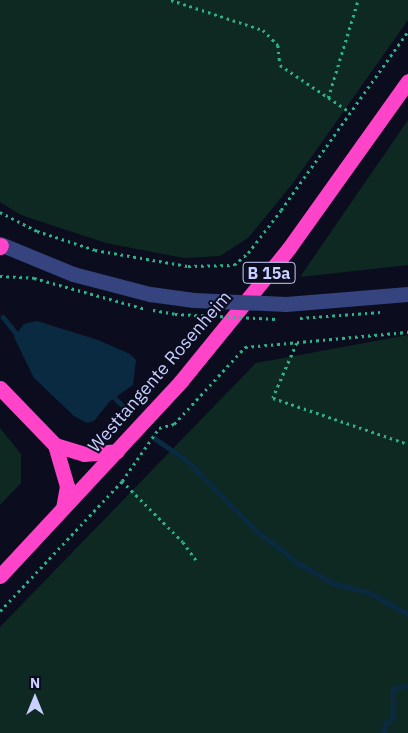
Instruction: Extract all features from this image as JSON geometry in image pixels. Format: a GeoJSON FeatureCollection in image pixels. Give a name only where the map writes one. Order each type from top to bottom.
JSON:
{"type":"FeatureCollection","features":[{"type":"Feature","properties":{"kind":"highway","name":"Westtangente Rosenheim"},"geometry":{"type":"LineString","coordinates":[[0,576],[181,381],[289,248],[407,83]]}},
{"type":"Feature","properties":{"kind":"highway"},"geometry":{"type":"LineString","coordinates":[[0,388],[55,445],[67,486],[63,509]]}},
{"type":"Feature","properties":{"kind":"highway"},"geometry":{"type":"LineString","coordinates":[[55,445],[84,454],[117,451]]}},
{"type":"Feature","properties":{"kind":"street"},"geometry":{"type":"LineString","coordinates":[[0,245],[73,274],[150,294],[285,312],[408,294]]}},
{"type":"Feature","properties":{"kind":"path"},"geometry":{"type":"LineString","coordinates":[[171,0],[263,30],[278,45],[280,65],[350,112]]}},
{"type":"Feature","properties":{"kind":"path"},"geometry":{"type":"LineString","coordinates":[[328,98],[358,0]]}},
{"type":"Feature","properties":{"kind":"path"},"geometry":{"type":"LineString","coordinates":[[0,212],[37,232],[95,250],[188,266],[234,265],[275,218],[408,31]]}},
{"type":"Feature","properties":{"kind":"path"},"geometry":{"type":"LineString","coordinates":[[0,276],[34,278],[120,304],[175,314],[276,319],[285,312]]}},
{"type":"Feature","properties":{"kind":"path"},"geometry":{"type":"LineString","coordinates":[[293,319],[391,311]]}},
{"type":"Feature","properties":{"kind":"path"},"geometry":{"type":"LineString","coordinates":[[0,611],[122,481],[158,428],[174,424],[246,347],[408,332]]}},
{"type":"Feature","properties":{"kind":"path"},"geometry":{"type":"LineString","coordinates":[[297,343],[273,398],[408,444]]}},
{"type":"Feature","properties":{"kind":"path"},"geometry":{"type":"LineString","coordinates":[[122,481],[183,542],[197,561]]}},
{"type":"Feature","properties":{"kind":"green space"},"geometry":{"type":"Polygon","coordinates":[[[0,0],[408,0],[408,20],[293,183],[248,238],[220,256],[184,258],[106,243],[21,215],[0,202],[0,0]]]}},
{"type":"Feature","properties":{"kind":"green space"},"geometry":{"type":"Polygon","coordinates":[[[408,120],[408,265],[300,277],[408,120]]]}},
{"type":"Feature","properties":{"kind":"green space"},"geometry":{"type":"Polygon","coordinates":[[[408,335],[408,733],[0,733],[0,627],[256,363],[408,335]]]}},
{"type":"Feature","properties":{"kind":"green space"},"geometry":{"type":"Polygon","coordinates":[[[0,428],[21,454],[21,483],[0,505],[0,428]]]}},
{"type":"Feature","properties":{"kind":"water"},"geometry":{"type":"Polygon","coordinates":[[[37,321],[98,340],[130,354],[136,360],[133,385],[110,401],[94,421],[87,423],[74,416],[34,378],[14,337],[24,324],[37,321]]]}},
{"type":"Feature","properties":{"kind":"waterway"},"geometry":{"type":"LineString","coordinates":[[3,317],[19,337]]}},
{"type":"Feature","properties":{"kind":"waterway"},"geometry":{"type":"LineString","coordinates":[[112,395],[123,406]]}},
{"type":"Feature","properties":{"kind":"waterway"},"geometry":{"type":"LineString","coordinates":[[153,437],[189,462],[257,531],[298,563],[333,583],[370,593],[408,614]]}},
{"type":"Feature","properties":{"kind":"waterway"},"geometry":{"type":"LineString","coordinates":[[384,733],[385,724],[393,718],[393,689],[408,685]]}}]}
